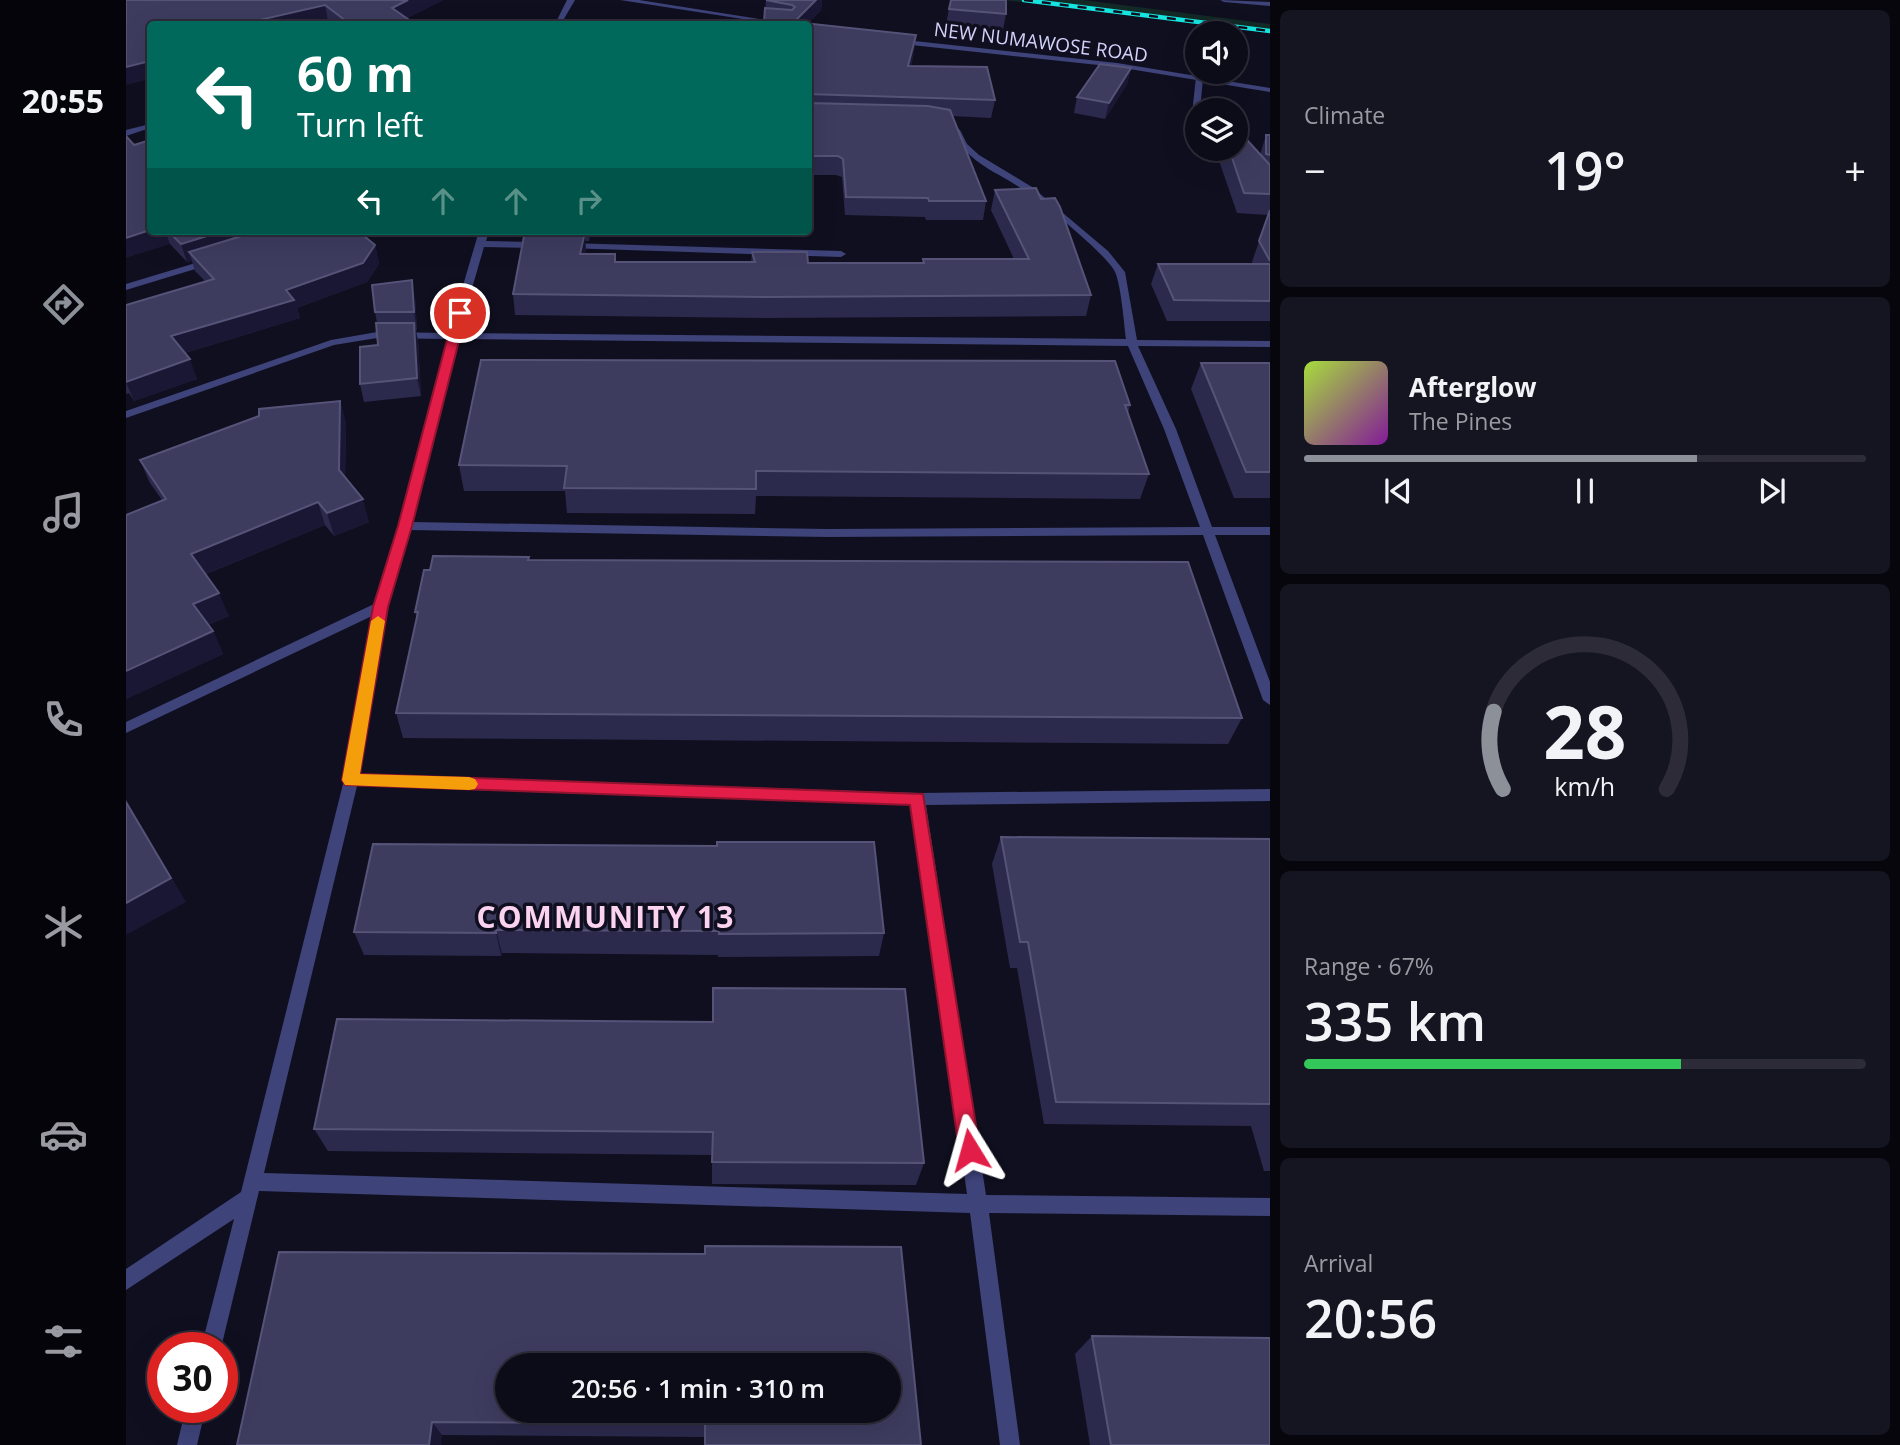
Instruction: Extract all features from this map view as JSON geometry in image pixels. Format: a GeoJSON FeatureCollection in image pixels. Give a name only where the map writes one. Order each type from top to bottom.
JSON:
{"type":"FeatureCollection","features":[{"type":"Feature","properties":{"kind":"street"},"geometry":{"type":"LineString","coordinates":[[560,21],[571,0]]}},
{"type":"Feature","properties":{"kind":"street"},"geometry":{"type":"LineString","coordinates":[[624,0],[767,21]]}},
{"type":"Feature","properties":{"kind":"street"},"geometry":{"type":"LineString","coordinates":[[1224,0],[1270,4]]}},
{"type":"Feature","properties":{"kind":"street","name":"NEW NUMAWOSE ROAD"},"geometry":{"type":"LineString","coordinates":[[885,39],[1117,65],[1185,77]]}},
{"type":"Feature","properties":{"kind":"street","name":"NEW NUMAWOSE ROAD"},"geometry":{"type":"LineString","coordinates":[[1231,84],[1270,90]]}},
{"type":"Feature","properties":{"kind":"street"},"geometry":{"type":"LineString","coordinates":[[946,121],[955,128],[963,145],[976,157],[1029,189],[1105,253],[1120,272],[1132,343],[1170,429],[1270,700]]}},
{"type":"Feature","properties":{"kind":"street"},"geometry":{"type":"LineString","coordinates":[[126,133],[147,127]]}},
{"type":"Feature","properties":{"kind":"street"},"geometry":{"type":"LineString","coordinates":[[215,1332],[309,961],[351,780],[380,607],[405,526],[453,336],[482,237],[550,246]]}},
{"type":"Feature","properties":{"kind":"street"},"geometry":{"type":"LineString","coordinates":[[564,246],[841,254]]}},
{"type":"Feature","properties":{"kind":"street"},"geometry":{"type":"LineString","coordinates":[[126,287],[217,259]]}},
{"type":"Feature","properties":{"kind":"street"},"geometry":{"type":"LineString","coordinates":[[126,415],[331,343],[360,335],[396,332],[453,336],[1270,345]]}},
{"type":"Feature","properties":{"kind":"street"},"geometry":{"type":"LineString","coordinates":[[405,526],[828,533],[1270,531]]}},
{"type":"Feature","properties":{"kind":"street"},"geometry":{"type":"LineString","coordinates":[[126,729],[380,607]]}},
{"type":"Feature","properties":{"kind":"street"},"geometry":{"type":"LineString","coordinates":[[351,780],[918,799],[1270,795]]}},
{"type":"Feature","properties":{"kind":"street"},"geometry":{"type":"LineString","coordinates":[[918,799],[978,1203],[1010,1445]]}},
{"type":"Feature","properties":{"kind":"street"},"geometry":{"type":"LineString","coordinates":[[126,1280],[249,1191],[1270,1207]]}},
{"type":"Feature","properties":{"kind":"street"},"geometry":{"type":"LineString","coordinates":[[187,1445],[192,1423]]}},
{"type":"Feature","properties":{"kind":"green space"},"geometry":{"type":"Polygon","coordinates":[[[1003,0],[1083,0],[1247,21],[1185,22],[1003,0]]]}},
{"type":"Feature","properties":{"kind":"green space"},"geometry":{"type":"Polygon","coordinates":[[[1248,21],[1270,24],[1270,33],[1248,30],[1248,21]]]}},
{"type":"Feature","properties":{"kind":"building"},"geometry":{"type":"Polygon","coordinates":[[[126,0],[408,0],[392,8],[411,21],[346,21],[325,5],[255,21],[147,21],[147,62],[126,67],[126,0]]]}},
{"type":"Feature","properties":{"kind":"building"},"geometry":{"type":"Polygon","coordinates":[[[766,0],[816,0],[795,21],[764,21],[765,8],[792,10],[795,7],[766,0]]]}},
{"type":"Feature","properties":{"kind":"building"},"geometry":{"type":"Polygon","coordinates":[[[951,0],[1006,0],[1006,14],[949,9],[951,0]]]}},
{"type":"Feature","properties":{"kind":"building"},"geometry":{"type":"Polygon","coordinates":[[[812,24],[916,35],[908,66],[987,67],[995,100],[812,94],[812,24]]]}},
{"type":"Feature","properties":{"kind":"building"},"geometry":{"type":"Polygon","coordinates":[[[1100,64],[1131,68],[1109,103],[1077,97],[1100,64]]]}},
{"type":"Feature","properties":{"kind":"building"},"geometry":{"type":"Polygon","coordinates":[[[812,103],[928,106],[950,110],[986,201],[846,197],[843,159],[838,156],[812,156],[812,103]]]}},
{"type":"Feature","properties":{"kind":"building"},"geometry":{"type":"Polygon","coordinates":[[[1266,135],[1270,135],[1270,155],[1266,154],[1266,135]]]}},
{"type":"Feature","properties":{"kind":"building"},"geometry":{"type":"Polygon","coordinates":[[[126,136],[134,145],[147,141],[147,231],[126,238],[126,136]]]}},
{"type":"Feature","properties":{"kind":"building"},"geometry":{"type":"Polygon","coordinates":[[[1248,141],[1270,165],[1270,194],[1244,193],[1233,161],[1248,161],[1248,141]]]}},
{"type":"Feature","properties":{"kind":"building"},"geometry":{"type":"Polygon","coordinates":[[[1036,188],[1041,199],[1055,198],[1091,295],[765,297],[513,294],[524,235],[584,235],[580,254],[615,254],[615,262],[755,262],[752,252],[807,252],[808,263],[1029,259],[995,190],[1036,188]]]}},
{"type":"Feature","properties":{"kind":"building"},"geometry":{"type":"Polygon","coordinates":[[[1270,210],[1270,261],[1259,241],[1270,210]]]}},
{"type":"Feature","properties":{"kind":"building"},"geometry":{"type":"Polygon","coordinates":[[[172,235],[210,235],[181,244],[172,235]]]}},
{"type":"Feature","properties":{"kind":"building"},"geometry":{"type":"Polygon","coordinates":[[[245,235],[363,235],[375,245],[363,263],[286,290],[294,300],[171,336],[190,359],[126,382],[126,305],[214,279],[189,252],[245,235]]]}},
{"type":"Feature","properties":{"kind":"building"},"geometry":{"type":"Polygon","coordinates":[[[1158,264],[1270,264],[1270,301],[1174,300],[1158,264]]]}},
{"type":"Feature","properties":{"kind":"building"},"geometry":{"type":"Polygon","coordinates":[[[412,280],[414,312],[375,312],[372,285],[412,280]]]}},
{"type":"Feature","properties":{"kind":"building"},"geometry":{"type":"Polygon","coordinates":[[[376,323],[414,323],[417,378],[360,384],[360,347],[378,345],[376,323]]]}},
{"type":"Feature","properties":{"kind":"building"},"geometry":{"type":"Polygon","coordinates":[[[481,360],[1115,361],[1130,405],[1125,405],[1149,474],[756,471],[756,489],[564,488],[567,466],[459,465],[481,360]]]}},
{"type":"Feature","properties":{"kind":"building"},"geometry":{"type":"Polygon","coordinates":[[[1201,363],[1270,363],[1270,472],[1246,472],[1201,363]]]}},
{"type":"Feature","properties":{"kind":"building"},"geometry":{"type":"Polygon","coordinates":[[[340,401],[339,470],[363,499],[327,513],[318,502],[191,554],[219,593],[193,604],[213,631],[126,671],[126,515],[166,499],[140,460],[259,416],[259,409],[340,401]]]}},
{"type":"Feature","properties":{"kind":"building"},"geometry":{"type":"Polygon","coordinates":[[[433,556],[529,557],[528,560],[1188,562],[1242,718],[396,713],[418,612],[415,612],[424,570],[430,570],[433,556]]]}},
{"type":"Feature","properties":{"kind":"building"},"geometry":{"type":"Polygon","coordinates":[[[126,802],[171,878],[126,903],[126,802]]]}},
{"type":"Feature","properties":{"kind":"building"},"geometry":{"type":"Polygon","coordinates":[[[1001,837],[1270,839],[1270,1104],[1056,1102],[1028,942],[1020,942],[1001,837]]]}},
{"type":"Feature","properties":{"kind":"building"},"geometry":{"type":"Polygon","coordinates":[[[717,842],[874,842],[884,933],[719,934],[719,931],[496,930],[496,933],[354,932],[373,844],[717,846],[717,842]]]}},
{"type":"Feature","properties":{"kind":"building"},"geometry":{"type":"Polygon","coordinates":[[[713,988],[905,989],[924,1163],[712,1162],[713,1132],[314,1129],[337,1019],[713,1022],[713,988]]]}},
{"type":"Feature","properties":{"kind":"building"},"geometry":{"type":"Polygon","coordinates":[[[705,1246],[901,1247],[921,1445],[705,1445],[705,1424],[568,1423],[901,1423],[901,1353],[495,1353],[495,1422],[432,1422],[429,1445],[237,1445],[279,1252],[705,1254],[705,1246]]]}},
{"type":"Feature","properties":{"kind":"building"},"geometry":{"type":"Polygon","coordinates":[[[1092,1336],[1270,1338],[1270,1445],[1111,1445],[1092,1336]]]}},
{"type":"Feature","properties":{"kind":"railway"},"geometry":{"type":"LineString","coordinates":[[1024,0],[1270,31]]}},
{"type":"Feature","properties":{"kind":"slow traffic"},"geometry":{"type":"LineString","coordinates":[[378,621],[351,780],[469,784]]}},
{"type":"Feature","properties":{"kind":"district","name":"COMMUNITY 13"},"geometry":{"type":"Point","coordinates":[606,918]}},
{"type":"Feature","properties":{"kind":"route"},"geometry":{"type":"LineString","coordinates":[[460,313],[405,526],[380,607],[351,780],[918,799],[970,1150]]}}]}
